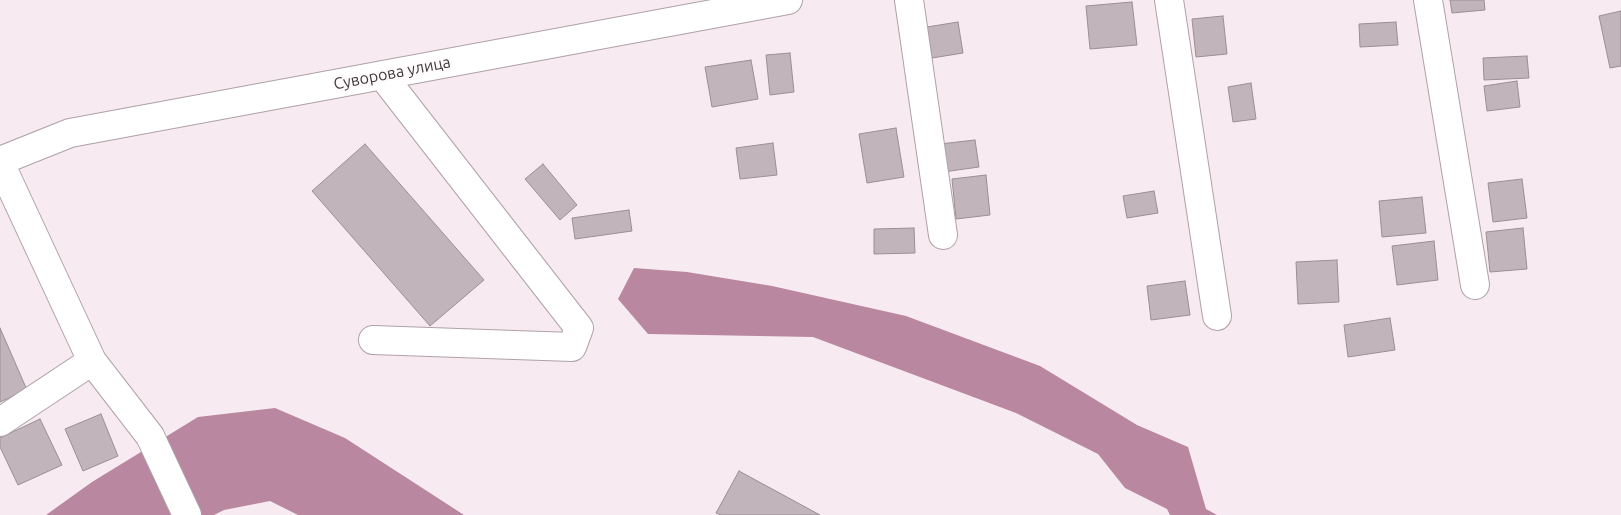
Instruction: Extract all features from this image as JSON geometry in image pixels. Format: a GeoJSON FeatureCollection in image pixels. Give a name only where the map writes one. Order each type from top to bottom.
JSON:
{"type":"FeatureCollection","features":[{"type":"Feature","properties":{"kind":"street","name":"Суворова улица"},"geometry":{"type":"LineString","coordinates":[[0,162],[70,133],[788,0]]}},
{"type":"Feature","properties":{"kind":"street"},"geometry":{"type":"LineString","coordinates":[[909,0],[943,235]]}},
{"type":"Feature","properties":{"kind":"street"},"geometry":{"type":"LineString","coordinates":[[1169,0],[1217,316]]}},
{"type":"Feature","properties":{"kind":"street"},"geometry":{"type":"LineString","coordinates":[[1428,0],[1475,284]]}},
{"type":"Feature","properties":{"kind":"street"},"geometry":{"type":"LineString","coordinates":[[373,340],[572,348],[579,328],[382,75]]}},
{"type":"Feature","properties":{"kind":"street"},"geometry":{"type":"LineString","coordinates":[[0,162],[92,361],[150,436],[187,515]]}},
{"type":"Feature","properties":{"kind":"street"},"geometry":{"type":"LineString","coordinates":[[0,422],[92,361]]}},
{"type":"Feature","properties":{"kind":"shaded area"},"geometry":{"type":"Polygon","coordinates":[[[634,268],[687,272],[772,286],[906,316],[1040,366],[1137,425],[1188,447],[1206,509],[1217,515],[1170,515],[1167,509],[1125,488],[1098,454],[1016,413],[813,337],[648,334],[618,299],[634,268]]]}},
{"type":"Feature","properties":{"kind":"shaded area"},"geometry":{"type":"Polygon","coordinates":[[[275,408],[345,438],[464,515],[298,515],[270,501],[224,510],[214,515],[46,515],[92,482],[198,417],[275,408]]]}},
{"type":"Feature","properties":{"kind":"building"},"geometry":{"type":"Polygon","coordinates":[[[1450,0],[1484,0],[1485,10],[1452,13],[1450,0]]]}},
{"type":"Feature","properties":{"kind":"building"},"geometry":{"type":"Polygon","coordinates":[[[1132,2],[1137,45],[1090,49],[1086,6],[1132,2]]]}},
{"type":"Feature","properties":{"kind":"building"},"geometry":{"type":"Polygon","coordinates":[[[1621,11],[1621,66],[1610,68],[1599,16],[1621,11]]]}},
{"type":"Feature","properties":{"kind":"building"},"geometry":{"type":"Polygon","coordinates":[[[1223,16],[1227,54],[1196,57],[1192,19],[1223,16]]]}},
{"type":"Feature","properties":{"kind":"building"},"geometry":{"type":"Polygon","coordinates":[[[958,22],[963,53],[932,58],[927,27],[958,22]]]}},
{"type":"Feature","properties":{"kind":"building"},"geometry":{"type":"Polygon","coordinates":[[[1396,22],[1398,45],[1360,47],[1359,24],[1396,22]]]}},
{"type":"Feature","properties":{"kind":"building"},"geometry":{"type":"Polygon","coordinates":[[[790,53],[794,92],[770,95],[766,55],[790,53]]]}},
{"type":"Feature","properties":{"kind":"building"},"geometry":{"type":"Polygon","coordinates":[[[1527,56],[1529,78],[1484,80],[1483,58],[1527,56]]]}},
{"type":"Feature","properties":{"kind":"building"},"geometry":{"type":"Polygon","coordinates":[[[751,60],[758,99],[712,107],[705,67],[751,60]]]}},
{"type":"Feature","properties":{"kind":"building"},"geometry":{"type":"Polygon","coordinates":[[[1517,81],[1520,107],[1487,111],[1484,86],[1517,81]]]}},
{"type":"Feature","properties":{"kind":"building"},"geometry":{"type":"Polygon","coordinates":[[[1251,83],[1256,119],[1233,122],[1228,87],[1251,83]]]}},
{"type":"Feature","properties":{"kind":"building"},"geometry":{"type":"Polygon","coordinates":[[[896,128],[904,177],[867,183],[859,134],[896,128]]]}},
{"type":"Feature","properties":{"kind":"building"},"geometry":{"type":"Polygon","coordinates":[[[975,140],[979,167],[943,172],[940,144],[975,140]]]}},
{"type":"Feature","properties":{"kind":"building"},"geometry":{"type":"Polygon","coordinates":[[[773,143],[777,175],[740,179],[736,148],[773,143]]]}},
{"type":"Feature","properties":{"kind":"building"},"geometry":{"type":"Polygon","coordinates":[[[365,144],[484,280],[430,326],[312,191],[365,144]]]}},
{"type":"Feature","properties":{"kind":"building"},"geometry":{"type":"Polygon","coordinates":[[[543,164],[577,205],[560,220],[525,179],[543,164]]]}},
{"type":"Feature","properties":{"kind":"building"},"geometry":{"type":"Polygon","coordinates":[[[986,175],[990,215],[956,219],[952,179],[986,175]]]}},
{"type":"Feature","properties":{"kind":"building"},"geometry":{"type":"Polygon","coordinates":[[[1522,179],[1527,218],[1493,222],[1488,183],[1522,179]]]}},
{"type":"Feature","properties":{"kind":"building"},"geometry":{"type":"Polygon","coordinates":[[[1154,191],[1158,213],[1127,218],[1123,196],[1154,191]]]}},
{"type":"Feature","properties":{"kind":"building"},"geometry":{"type":"Polygon","coordinates":[[[1422,197],[1426,233],[1382,237],[1379,201],[1422,197]]]}},
{"type":"Feature","properties":{"kind":"building"},"geometry":{"type":"Polygon","coordinates":[[[629,210],[632,231],[575,239],[572,218],[629,210]]]}},
{"type":"Feature","properties":{"kind":"building"},"geometry":{"type":"Polygon","coordinates":[[[914,228],[915,253],[874,254],[874,229],[914,228]]]}},
{"type":"Feature","properties":{"kind":"building"},"geometry":{"type":"Polygon","coordinates":[[[1523,228],[1527,269],[1490,272],[1486,232],[1523,228]]]}},
{"type":"Feature","properties":{"kind":"building"},"geometry":{"type":"Polygon","coordinates":[[[1434,241],[1438,280],[1397,285],[1392,246],[1434,241]]]}},
{"type":"Feature","properties":{"kind":"building"},"geometry":{"type":"Polygon","coordinates":[[[1337,260],[1339,302],[1298,304],[1296,262],[1337,260]]]}},
{"type":"Feature","properties":{"kind":"building"},"geometry":{"type":"Polygon","coordinates":[[[1185,281],[1190,315],[1151,320],[1147,286],[1185,281]]]}},
{"type":"Feature","properties":{"kind":"building"},"geometry":{"type":"Polygon","coordinates":[[[1390,318],[1395,350],[1348,357],[1344,325],[1390,318]]]}},
{"type":"Feature","properties":{"kind":"building"},"geometry":{"type":"Polygon","coordinates":[[[0,328],[27,390],[0,402],[0,328]]]}},
{"type":"Feature","properties":{"kind":"building"},"geometry":{"type":"Polygon","coordinates":[[[101,414],[118,456],[83,471],[65,429],[101,414]]]}},
{"type":"Feature","properties":{"kind":"building"},"geometry":{"type":"Polygon","coordinates":[[[40,419],[62,465],[18,485],[0,447],[0,438],[40,419]]]}},
{"type":"Feature","properties":{"kind":"building"},"geometry":{"type":"Polygon","coordinates":[[[739,471],[820,515],[721,515],[716,513],[739,471]]]}}]}
